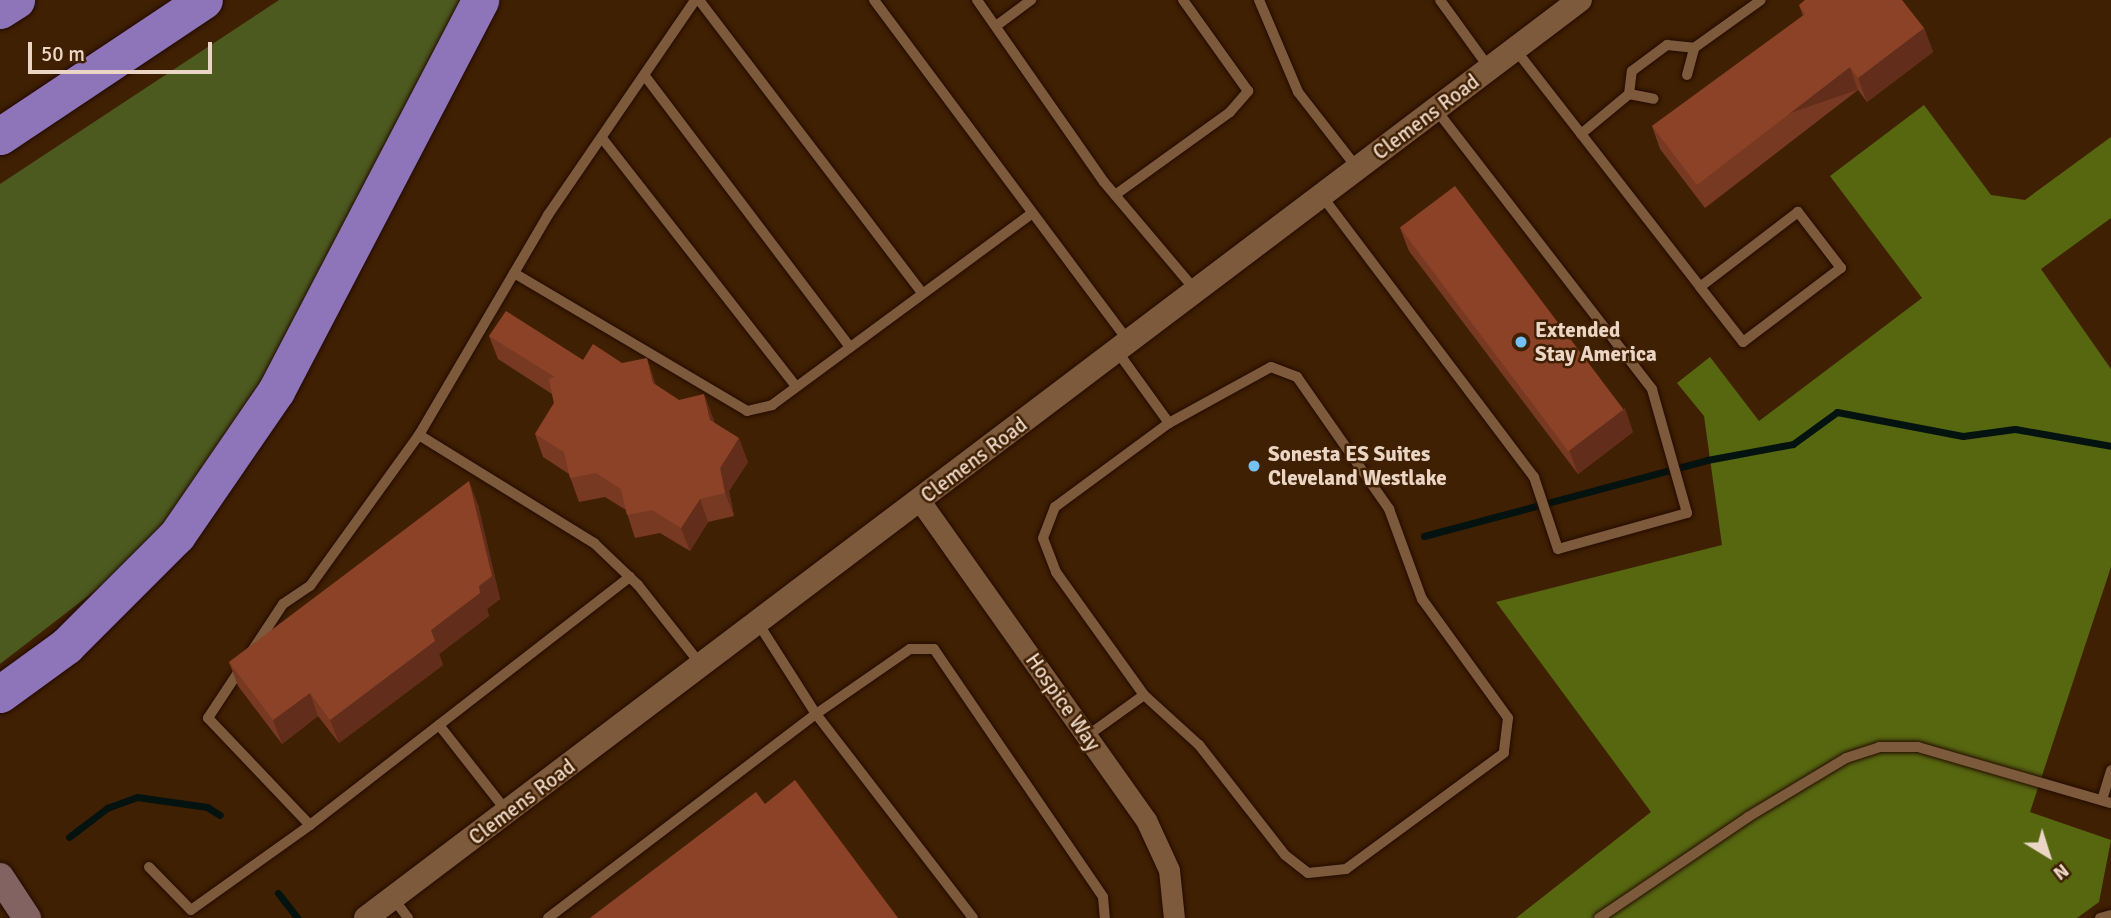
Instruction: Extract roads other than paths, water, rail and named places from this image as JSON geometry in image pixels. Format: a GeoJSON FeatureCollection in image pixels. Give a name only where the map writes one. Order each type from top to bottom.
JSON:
{"type":"FeatureCollection","features":[{"type":"Feature","properties":{"kind":"highway"},"geometry":{"type":"LineString","coordinates":[[0,10],[16,0]]}},
{"type":"Feature","properties":{"kind":"highway"},"geometry":{"type":"LineString","coordinates":[[0,136],[204,0]]}},
{"type":"Feature","properties":{"kind":"highway"},"geometry":{"type":"LineString","coordinates":[[0,694],[66,646],[177,535],[276,391],[480,0]]}},
{"type":"Feature","properties":{"kind":"main road"},"geometry":{"type":"LineString","coordinates":[[0,877],[27,918]]}},
{"type":"Feature","properties":{"kind":"street","name":"Clemens Road"},"geometry":{"type":"LineString","coordinates":[[366,918],[1490,69],[1570,3]]}},
{"type":"Feature","properties":{"kind":"street","name":"Hospice Way"},"geometry":{"type":"LineString","coordinates":[[920,501],[1146,820],[1169,870],[1174,918]]}},
{"type":"Feature","properties":{"kind":"lane"},"geometry":{"type":"LineString","coordinates":[[310,825],[208,718],[283,604],[310,586],[419,435],[514,273],[601,138],[697,0],[922,293]]}},
{"type":"Feature","properties":{"kind":"lane"},"geometry":{"type":"LineString","coordinates":[[874,0],[1031,213],[1123,346],[1169,423]]}},
{"type":"Feature","properties":{"kind":"lane"},"geometry":{"type":"LineString","coordinates":[[977,0],[1115,195],[1196,291]]}},
{"type":"Feature","properties":{"kind":"lane"},"geometry":{"type":"LineString","coordinates":[[996,26],[1031,0]]}},
{"type":"Feature","properties":{"kind":"lane"},"geometry":{"type":"LineString","coordinates":[[1115,195],[1230,112],[1248,91],[1183,0]]}},
{"type":"Feature","properties":{"kind":"lane"},"geometry":{"type":"LineString","coordinates":[[1259,0],[1298,92],[1358,169]]}},
{"type":"Feature","properties":{"kind":"lane"},"geometry":{"type":"LineString","coordinates":[[1440,0],[1490,69]]}},
{"type":"Feature","properties":{"kind":"lane"},"geometry":{"type":"LineString","coordinates":[[1687,75],[1694,48],[1761,0]]}},
{"type":"Feature","properties":{"kind":"lane"},"geometry":{"type":"LineString","coordinates":[[1581,134],[1629,94],[1632,71],[1667,45],[1694,48]]}},
{"type":"Feature","properties":{"kind":"lane"},"geometry":{"type":"LineString","coordinates":[[1516,49],[1581,134],[1700,287],[1743,342],[1840,268],[1798,212],[1700,287]]}},
{"type":"Feature","properties":{"kind":"lane"},"geometry":{"type":"LineString","coordinates":[[645,76],[850,347]]}},
{"type":"Feature","properties":{"kind":"lane"},"geometry":{"type":"LineString","coordinates":[[1629,94],[1654,99]]}},
{"type":"Feature","properties":{"kind":"lane"},"geometry":{"type":"LineString","coordinates":[[1322,196],[1534,477],[1558,549],[1687,513],[1674,458],[1652,389],[1436,110]]}},
{"type":"Feature","properties":{"kind":"lane"},"geometry":{"type":"LineString","coordinates":[[601,138],[796,386]]}},
{"type":"Feature","properties":{"kind":"lane"},"geometry":{"type":"LineString","coordinates":[[514,273],[747,411],[772,405],[1031,213]]}},
{"type":"Feature","properties":{"kind":"lane"},"geometry":{"type":"LineString","coordinates":[[1271,366],[1297,377],[1388,509],[1422,599],[1508,718],[1504,753],[1346,869],[1308,873],[1285,855],[1199,745],[1144,695],[1056,572],[1043,538],[1055,507],[1169,423],[1271,366]]}},
{"type":"Feature","properties":{"kind":"lane"},"geometry":{"type":"LineString","coordinates":[[419,435],[594,543],[630,577],[702,666]]}},
{"type":"Feature","properties":{"kind":"lane"},"geometry":{"type":"LineString","coordinates":[[149,867],[191,910],[310,825],[630,577]]}},
{"type":"Feature","properties":{"kind":"lane"},"geometry":{"type":"LineString","coordinates":[[758,623],[816,715],[973,918]]}},
{"type":"Feature","properties":{"kind":"lane"},"geometry":{"type":"LineString","coordinates":[[548,918],[816,715],[910,649],[934,649],[1103,897],[1105,918]]}},
{"type":"Feature","properties":{"kind":"lane"},"geometry":{"type":"LineString","coordinates":[[1087,736],[1144,695]]}},
{"type":"Feature","properties":{"kind":"lane"},"geometry":{"type":"LineString","coordinates":[[439,725],[508,813]]}},
{"type":"Feature","properties":{"kind":"lane"},"geometry":{"type":"LineString","coordinates":[[1599,918],[1835,765],[1879,747],[1918,747],[2107,802],[2111,770]]}},
{"type":"Feature","properties":{"kind":"lane"},"geometry":{"type":"LineString","coordinates":[[393,898],[408,918]]}},
{"type":"Feature","properties":{"kind":"lane"},"geometry":{"type":"LineString","coordinates":[[2100,918],[2111,915]]}},
{"type":"Feature","properties":{"kind":"waterway"},"geometry":{"type":"LineString","coordinates":[[1424,536],[1707,460],[1793,444],[1837,412],[1963,436],[2015,429],[2111,446]]}},
{"type":"Feature","properties":{"kind":"waterway"},"geometry":{"type":"LineString","coordinates":[[69,837],[107,808],[137,797],[207,807],[220,815]]}},
{"type":"Feature","properties":{"kind":"waterway"},"geometry":{"type":"LineString","coordinates":[[278,893],[297,917]]}},
{"type":"Feature","properties":{"kind":"place","name":"Extended Stay America"},"geometry":{"type":"Point","coordinates":[1521,342]}},
{"type":"Feature","properties":{"kind":"place","name":"Sonesta ES Suites Cleveland Westlake"},"geometry":{"type":"Point","coordinates":[1254,466]}}]}
